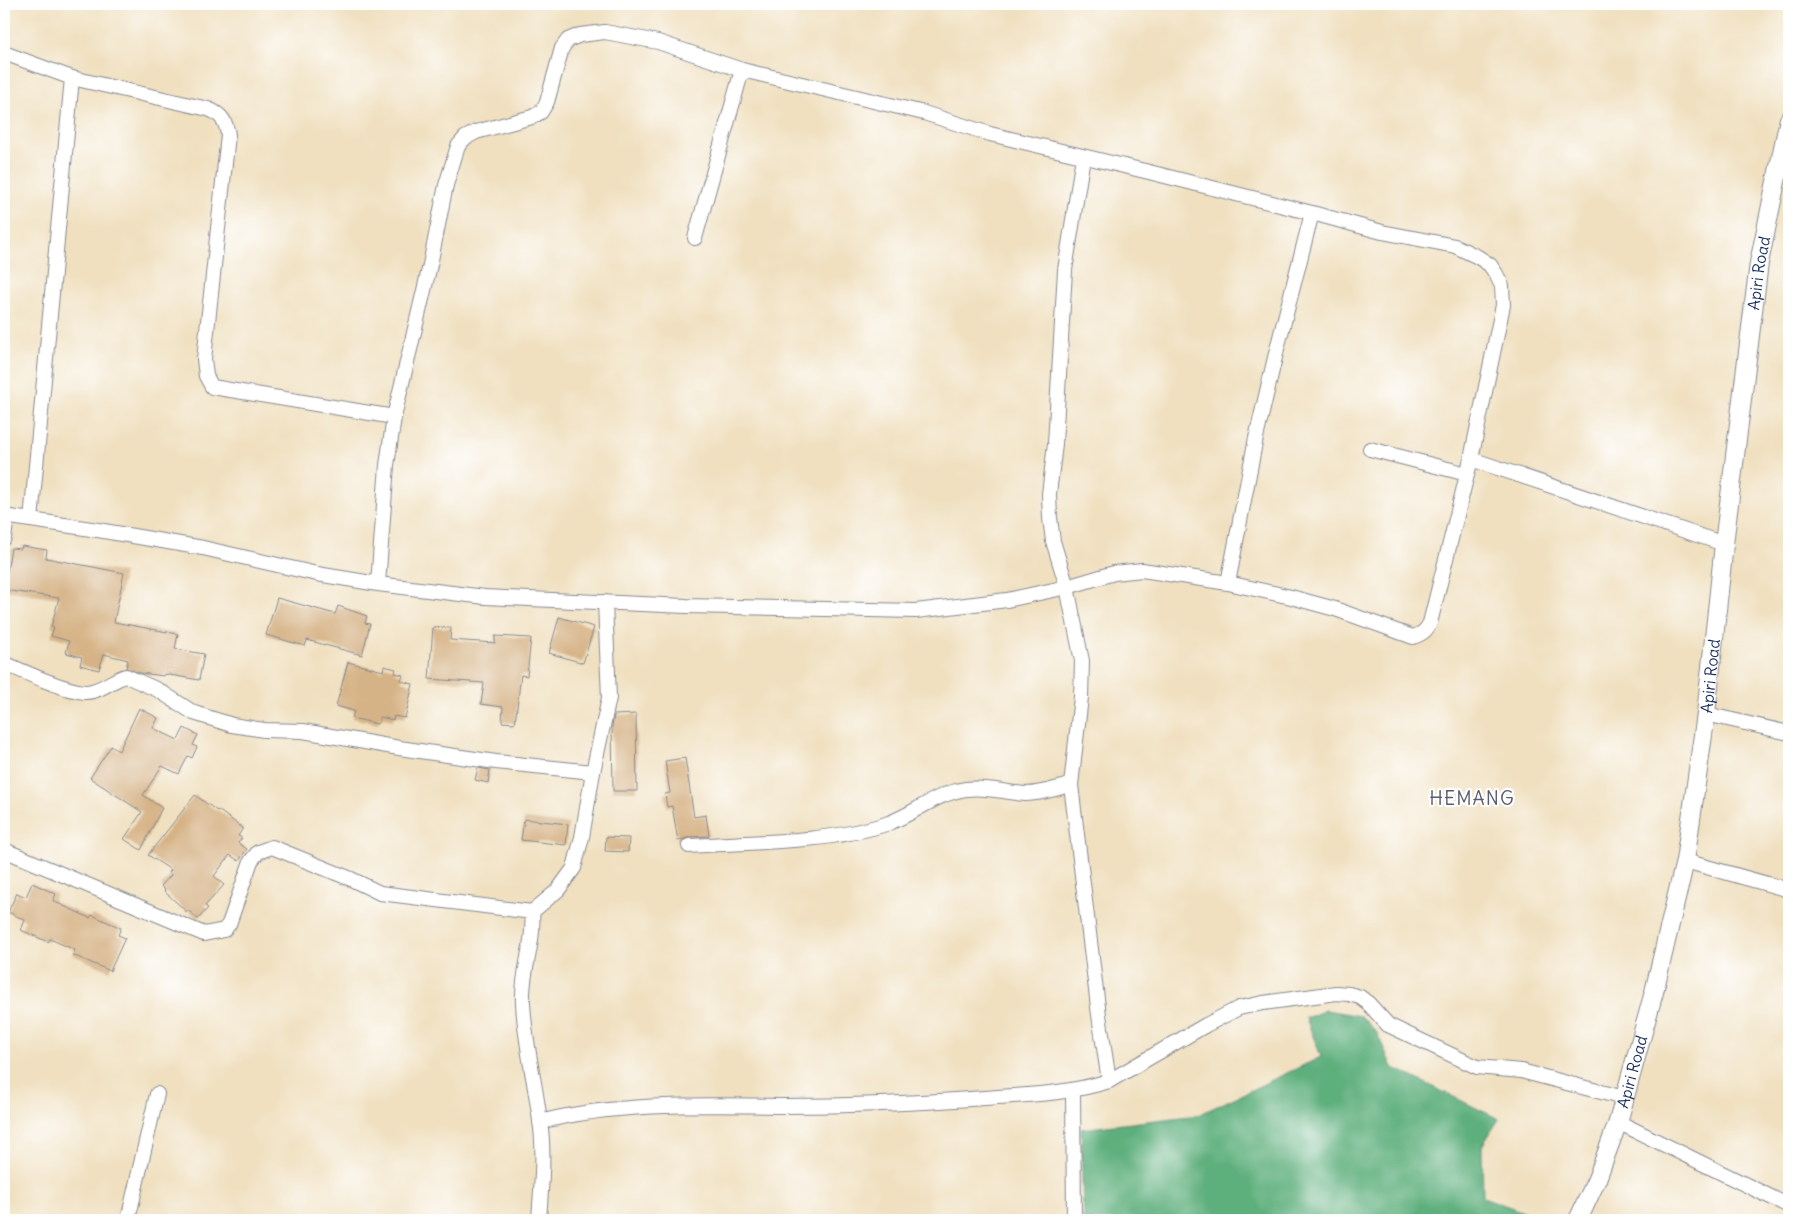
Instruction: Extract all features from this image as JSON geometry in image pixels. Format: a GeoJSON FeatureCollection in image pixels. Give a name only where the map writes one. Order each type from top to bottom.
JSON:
{"type":"FeatureCollection","features":[{"type":"Feature","properties":{"kind":"street"},"geometry":{"type":"LineString","coordinates":[[4,538],[6,516],[203,548],[317,574],[378,584],[485,597],[726,608],[916,611],[1007,600],[1114,574],[1142,570],[1228,583],[1335,609],[1413,637],[1421,635],[1430,623],[1471,459],[1503,305],[1502,286],[1490,265],[1455,246],[1382,232],[1149,172],[1083,158],[990,134],[924,113],[742,70],[658,42],[605,32],[580,35],[568,40],[562,48],[547,102],[540,112],[532,117],[476,132],[465,138],[458,146],[446,185],[430,265],[394,418],[387,465],[378,584]]}},
{"type":"Feature","properties":{"kind":"street"},"geometry":{"type":"LineString","coordinates":[[4,53],[72,78],[208,109],[218,113],[226,122],[228,135],[204,359],[206,376],[212,387],[394,418]]}},
{"type":"Feature","properties":{"kind":"street"},"geometry":{"type":"LineString","coordinates":[[695,238],[742,70]]}},
{"type":"Feature","properties":{"kind":"street"},"geometry":{"type":"LineString","coordinates":[[31,520],[72,78]]}},
{"type":"Feature","properties":{"kind":"street","name":"Apiri Road"},"geometry":{"type":"LineString","coordinates":[[1578,1220],[1597,1179],[1618,1122],[1654,992],[1685,861],[1706,714],[1724,544],[1759,263],[1789,119]]}},
{"type":"Feature","properties":{"kind":"street"},"geometry":{"type":"LineString","coordinates":[[1083,158],[1065,270],[1055,444],[1049,494],[1053,542],[1067,586],[1082,661],[1081,697],[1071,785],[1108,1081]]}},
{"type":"Feature","properties":{"kind":"street"},"geometry":{"type":"LineString","coordinates":[[1228,583],[1258,429],[1312,213]]}},
{"type":"Feature","properties":{"kind":"street"},"geometry":{"type":"LineString","coordinates":[[1370,449],[1467,474]]}},
{"type":"Feature","properties":{"kind":"street"},"geometry":{"type":"LineString","coordinates":[[1471,459],[1724,544]]}},
{"type":"Feature","properties":{"kind":"street"},"geometry":{"type":"LineString","coordinates":[[4,850],[204,934],[224,930],[229,924],[251,861],[258,852],[272,847],[351,879],[380,893],[532,912],[558,890],[574,868],[582,837],[593,772],[609,698],[606,602]]}},
{"type":"Feature","properties":{"kind":"street"},"geometry":{"type":"LineString","coordinates":[[4,663],[38,678],[86,692],[126,676],[158,690],[194,713],[232,725],[264,730],[303,731],[399,748],[496,762],[593,772]]}},
{"type":"Feature","properties":{"kind":"street"},"geometry":{"type":"LineString","coordinates":[[1706,714],[1789,733]]}},
{"type":"Feature","properties":{"kind":"street"},"geometry":{"type":"LineString","coordinates":[[689,846],[823,837],[846,833],[885,824],[945,796],[966,789],[1034,794],[1071,785]]}},
{"type":"Feature","properties":{"kind":"street"},"geometry":{"type":"LineString","coordinates":[[1685,861],[1789,890]]}},
{"type":"Feature","properties":{"kind":"street"},"geometry":{"type":"LineString","coordinates":[[532,912],[532,942],[523,982],[522,1002],[528,1056],[540,1122],[541,1194],[539,1220]]}},
{"type":"Feature","properties":{"kind":"street"},"geometry":{"type":"LineString","coordinates":[[540,1122],[572,1114],[682,1105],[814,1106],[896,1104],[1062,1092],[1108,1081],[1239,1008],[1336,993],[1349,994],[1360,998],[1372,1007],[1388,1025],[1477,1067],[1521,1071],[1624,1098]]}},
{"type":"Feature","properties":{"kind":"street"},"geometry":{"type":"LineString","coordinates":[[1073,1090],[1074,1220]]}},
{"type":"Feature","properties":{"kind":"street"},"geometry":{"type":"LineString","coordinates":[[128,1220],[157,1094]]}},
{"type":"Feature","properties":{"kind":"street"},"geometry":{"type":"LineString","coordinates":[[1618,1122],[1789,1206]]}},
{"type":"Feature","properties":{"kind":"green space"},"geometry":{"type":"Polygon","coordinates":[[[1326,1010],[1361,1016],[1377,1033],[1392,1067],[1499,1119],[1482,1146],[1483,1197],[1540,1218],[1539,1220],[1083,1220],[1081,1129],[1198,1115],[1321,1057],[1306,1018],[1326,1010]]]}},
{"type":"Feature","properties":{"kind":"building"},"geometry":{"type":"Polygon","coordinates":[[[22,546],[47,550],[46,558],[124,573],[114,622],[178,634],[175,649],[204,654],[199,680],[164,674],[164,676],[140,673],[126,668],[128,660],[104,654],[99,670],[80,665],[82,657],[66,653],[69,641],[51,636],[54,627],[51,627],[59,598],[4,590],[11,548],[21,549],[22,546]]]}},
{"type":"Feature","properties":{"kind":"building"},"geometry":{"type":"Polygon","coordinates":[[[277,598],[335,614],[338,606],[367,616],[365,623],[370,624],[362,655],[307,640],[305,646],[266,635],[277,598]]]}},
{"type":"Feature","properties":{"kind":"building"},"geometry":{"type":"Polygon","coordinates":[[[559,617],[594,627],[583,663],[549,653],[559,617]]]}},
{"type":"Feature","properties":{"kind":"building"},"geometry":{"type":"Polygon","coordinates":[[[433,627],[451,628],[450,640],[495,643],[495,636],[531,638],[527,676],[521,675],[515,723],[502,722],[503,707],[481,704],[484,683],[429,679],[433,627]]]}},
{"type":"Feature","properties":{"kind":"building"},"geometry":{"type":"Polygon","coordinates":[[[348,662],[383,671],[384,666],[396,669],[395,673],[403,675],[401,681],[413,684],[405,718],[394,716],[393,720],[380,717],[378,724],[352,718],[354,711],[336,706],[348,662]]]}},
{"type":"Feature","properties":{"kind":"building"},"geometry":{"type":"Polygon","coordinates":[[[139,708],[158,718],[153,728],[178,740],[184,728],[198,735],[193,745],[197,747],[192,758],[188,756],[179,774],[162,766],[143,795],[162,808],[141,850],[124,839],[142,812],[90,778],[111,746],[119,751],[139,708]]]}},
{"type":"Feature","properties":{"kind":"building"},"geometry":{"type":"Polygon","coordinates":[[[636,714],[637,791],[613,791],[612,726],[614,715],[636,714]]]}},
{"type":"Feature","properties":{"kind":"building"},"geometry":{"type":"Polygon","coordinates":[[[685,758],[694,817],[706,815],[709,836],[689,837],[678,841],[672,806],[667,807],[665,794],[670,793],[665,761],[685,758]]]}},
{"type":"Feature","properties":{"kind":"building"},"geometry":{"type":"Polygon","coordinates":[[[478,768],[490,770],[488,783],[475,780],[478,768]]]}},
{"type":"Feature","properties":{"kind":"building"},"geometry":{"type":"Polygon","coordinates":[[[195,795],[243,828],[238,836],[242,838],[238,843],[247,849],[239,861],[230,855],[214,876],[224,885],[205,906],[208,908],[198,919],[188,910],[187,912],[164,891],[161,886],[171,875],[169,872],[171,870],[148,855],[195,795]]]}},
{"type":"Feature","properties":{"kind":"building"},"geometry":{"type":"Polygon","coordinates":[[[524,819],[568,824],[566,845],[521,840],[524,819]]]}},
{"type":"Feature","properties":{"kind":"building"},"geometry":{"type":"Polygon","coordinates":[[[606,837],[629,838],[628,852],[605,851],[606,837]]]}},
{"type":"Feature","properties":{"kind":"building"},"geometry":{"type":"Polygon","coordinates":[[[32,883],[56,894],[53,901],[90,918],[92,915],[121,928],[118,935],[125,938],[110,971],[73,955],[75,950],[50,939],[48,942],[21,930],[25,920],[8,912],[17,893],[26,897],[32,883]]]}},
{"type":"Feature","properties":{"kind":"district","name":"HEMANG"},"geometry":{"type":"Point","coordinates":[1472,798]}}]}
